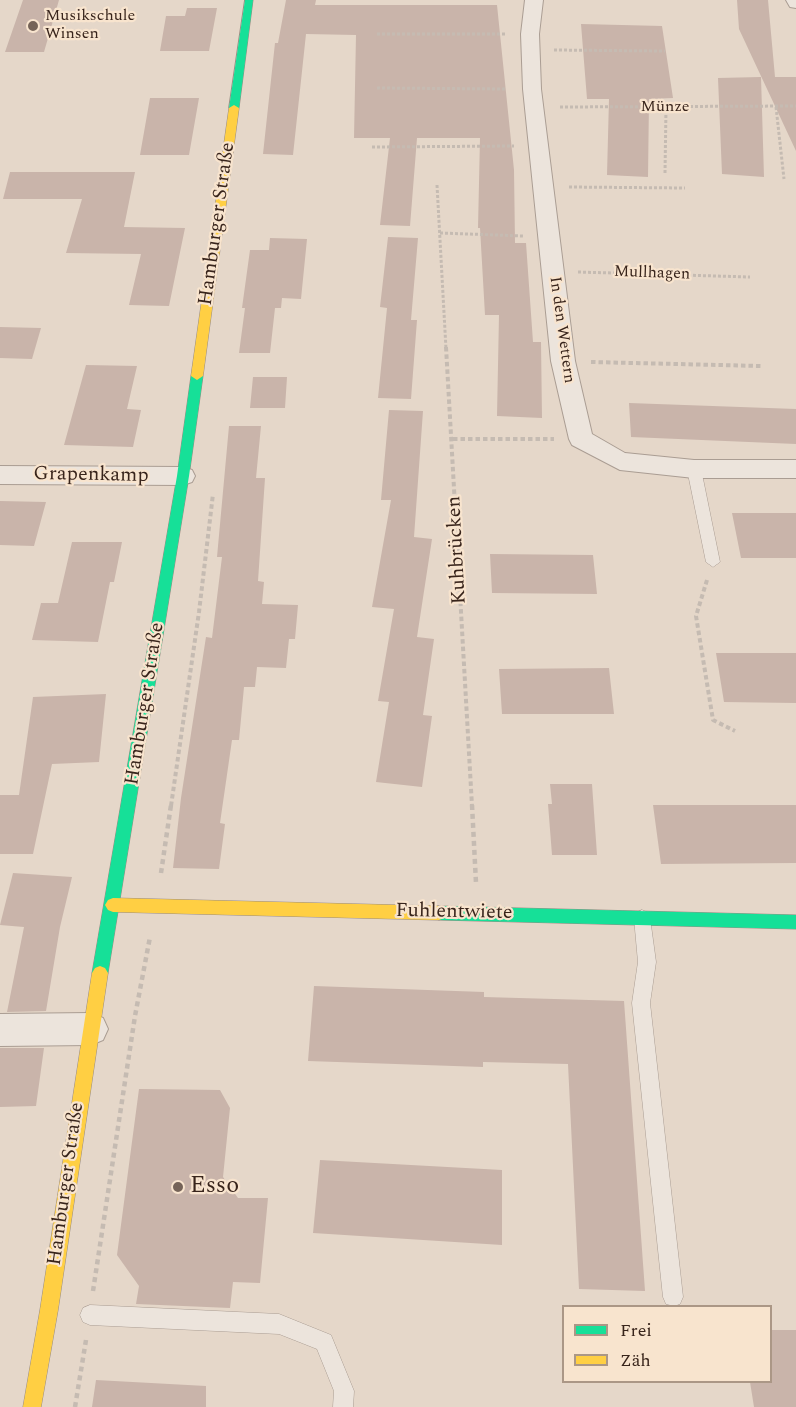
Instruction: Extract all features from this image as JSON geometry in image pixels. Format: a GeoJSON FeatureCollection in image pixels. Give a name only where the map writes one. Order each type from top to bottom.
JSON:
{"type":"FeatureCollection","features":[{"type":"Feature","properties":{"kind":"main road","name":"Hamburger Straße"},"geometry":{"type":"LineString","coordinates":[[32,1407],[91,1029],[183,476],[249,0]]}},
{"type":"Feature","properties":{"kind":"main road","name":"Fuhlentwiete"},"geometry":{"type":"LineString","coordinates":[[113,905],[796,922]]}},
{"type":"Feature","properties":{"kind":"street","name":"In den Wettern"},"geometry":{"type":"LineString","coordinates":[[534,0],[530,42],[533,98],[563,361],[580,439]]}},
{"type":"Feature","properties":{"kind":"street"},"geometry":{"type":"LineString","coordinates":[[580,439],[620,461],[694,469],[796,469]]}},
{"type":"Feature","properties":{"kind":"street","name":"Grapenkamp"},"geometry":{"type":"LineString","coordinates":[[0,475],[183,476]]}},
{"type":"Feature","properties":{"kind":"street"},"geometry":{"type":"LineString","coordinates":[[0,1030],[91,1029]]}},
{"type":"Feature","properties":{"kind":"lane"},"geometry":{"type":"LineString","coordinates":[[694,469],[713,562]]}},
{"type":"Feature","properties":{"kind":"lane"},"geometry":{"type":"LineString","coordinates":[[642,918],[647,962],[641,1003],[673,1297]]}},
{"type":"Feature","properties":{"kind":"lane"},"geometry":{"type":"LineString","coordinates":[[90,1315],[279,1324],[324,1342],[344,1391],[343,1407]]}},
{"type":"Feature","properties":{"kind":"path"},"geometry":{"type":"LineString","coordinates":[[377,34],[665,51]]}},
{"type":"Feature","properties":{"kind":"path","name":"Münze"},"geometry":{"type":"LineString","coordinates":[[377,88],[666,108],[796,106]]}},
{"type":"Feature","properties":{"kind":"path"},"geometry":{"type":"LineString","coordinates":[[776,107],[784,179]]}},
{"type":"Feature","properties":{"kind":"path"},"geometry":{"type":"LineString","coordinates":[[665,173],[666,108]]}},
{"type":"Feature","properties":{"kind":"path"},"geometry":{"type":"LineString","coordinates":[[372,147],[539,146]]}},
{"type":"Feature","properties":{"kind":"path","name":"Kuhbrücken"},"geometry":{"type":"LineString","coordinates":[[437,185],[478,914]]}},
{"type":"Feature","properties":{"kind":"path"},"geometry":{"type":"LineString","coordinates":[[544,186],[685,188]]}},
{"type":"Feature","properties":{"kind":"path"},"geometry":{"type":"LineString","coordinates":[[440,233],[549,237]]}},
{"type":"Feature","properties":{"kind":"path","name":"Mullhagen"},"geometry":{"type":"LineString","coordinates":[[554,271],[750,277]]}},
{"type":"Feature","properties":{"kind":"path"},"geometry":{"type":"LineString","coordinates":[[563,361],[761,366]]}},
{"type":"Feature","properties":{"kind":"path"},"geometry":{"type":"LineString","coordinates":[[453,439],[580,439]]}},
{"type":"Feature","properties":{"kind":"path"},"geometry":{"type":"LineString","coordinates":[[713,562],[696,615],[713,720],[735,731]]}},
{"type":"Feature","properties":{"kind":"path"},"geometry":{"type":"LineString","coordinates":[[75,1407],[135,1016],[150,941]]}},
{"type":"Feature","properties":{"kind":"building","name":"Musikschule Winsen"},"geometry":{"type":"Polygon","coordinates":[[[23,0],[59,0],[44,52],[5,52],[23,0]]]}},
{"type":"Feature","properties":{"kind":"building"},"geometry":{"type":"Polygon","coordinates":[[[286,0],[316,0],[315,5],[497,5],[514,170],[515,243],[526,243],[533,342],[541,342],[542,418],[497,416],[499,315],[485,315],[480,228],[478,228],[480,138],[417,138],[410,226],[380,225],[390,138],[354,138],[356,35],[306,34],[293,155],[263,154],[275,43],[278,43],[286,0]]]}},
{"type":"Feature","properties":{"kind":"building"},"geometry":{"type":"Polygon","coordinates":[[[737,0],[768,0],[775,77],[796,77],[796,151],[739,29],[737,0]]]}},
{"type":"Feature","properties":{"kind":"building"},"geometry":{"type":"Polygon","coordinates":[[[187,8],[217,8],[209,51],[160,51],[166,16],[185,16],[187,8]]]}},
{"type":"Feature","properties":{"kind":"building"},"geometry":{"type":"Polygon","coordinates":[[[581,24],[662,26],[673,98],[649,99],[648,177],[607,175],[609,99],[587,99],[581,24]]]}},
{"type":"Feature","properties":{"kind":"building"},"geometry":{"type":"Polygon","coordinates":[[[761,77],[764,177],[722,174],[718,78],[761,77]]]}},
{"type":"Feature","properties":{"kind":"building"},"geometry":{"type":"Polygon","coordinates":[[[150,98],[199,98],[189,155],[140,155],[150,98]]]}},
{"type":"Feature","properties":{"kind":"building"},"geometry":{"type":"Polygon","coordinates":[[[10,172],[135,172],[124,227],[185,228],[169,306],[129,305],[141,254],[66,253],[82,199],[3,199],[10,172]]]}},
{"type":"Feature","properties":{"kind":"building"},"geometry":{"type":"Polygon","coordinates":[[[388,237],[418,238],[411,320],[417,320],[411,399],[378,398],[387,308],[380,307],[388,237]]]}},
{"type":"Feature","properties":{"kind":"building"},"geometry":{"type":"Polygon","coordinates":[[[270,238],[307,239],[301,299],[282,298],[281,308],[275,308],[270,353],[239,353],[250,250],[269,250],[270,238]]]}},
{"type":"Feature","properties":{"kind":"building"},"geometry":{"type":"Polygon","coordinates":[[[0,327],[41,328],[32,359],[0,358],[0,327]]]}},
{"type":"Feature","properties":{"kind":"building"},"geometry":{"type":"Polygon","coordinates":[[[86,365],[137,366],[127,409],[141,410],[133,447],[64,445],[86,365]]]}},
{"type":"Feature","properties":{"kind":"building"},"geometry":{"type":"Polygon","coordinates":[[[253,377],[287,377],[285,408],[250,408],[253,377]]]}},
{"type":"Feature","properties":{"kind":"building"},"geometry":{"type":"Polygon","coordinates":[[[629,403],[796,409],[796,444],[631,437],[629,403]]]}},
{"type":"Feature","properties":{"kind":"building"},"geometry":{"type":"Polygon","coordinates":[[[389,410],[423,411],[414,537],[432,539],[417,637],[434,639],[423,715],[432,716],[422,787],[376,782],[389,702],[378,701],[394,609],[372,607],[391,500],[381,500],[389,410]]]}},
{"type":"Feature","properties":{"kind":"building"},"geometry":{"type":"Polygon","coordinates":[[[229,426],[261,426],[256,478],[265,478],[258,581],[264,582],[262,604],[298,605],[295,639],[289,639],[286,668],[257,667],[255,687],[244,687],[239,740],[232,740],[220,823],[225,824],[219,869],[173,868],[181,798],[206,637],[212,638],[222,557],[217,557],[229,426]]]}},
{"type":"Feature","properties":{"kind":"building"},"geometry":{"type":"Polygon","coordinates":[[[0,501],[46,502],[34,546],[0,545],[0,501]]]}},
{"type":"Feature","properties":{"kind":"building"},"geometry":{"type":"Polygon","coordinates":[[[732,513],[796,513],[796,558],[741,558],[732,513]]]}},
{"type":"Feature","properties":{"kind":"building"},"geometry":{"type":"Polygon","coordinates":[[[72,542],[122,542],[114,582],[110,582],[98,642],[32,640],[41,603],[58,603],[72,542]]]}},
{"type":"Feature","properties":{"kind":"building"},"geometry":{"type":"Polygon","coordinates":[[[490,554],[593,555],[597,594],[492,593],[490,554]]]}},
{"type":"Feature","properties":{"kind":"building"},"geometry":{"type":"Polygon","coordinates":[[[716,653],[796,653],[796,703],[724,702],[716,653]]]}},
{"type":"Feature","properties":{"kind":"building"},"geometry":{"type":"Polygon","coordinates":[[[609,668],[614,714],[502,714],[499,669],[609,668]]]}},
{"type":"Feature","properties":{"kind":"building"},"geometry":{"type":"Polygon","coordinates":[[[106,694],[99,762],[52,764],[33,854],[0,854],[0,795],[19,795],[33,697],[106,694]]]}},
{"type":"Feature","properties":{"kind":"building"},"geometry":{"type":"Polygon","coordinates":[[[550,784],[592,784],[597,855],[552,855],[548,804],[552,804],[550,784]]]}},
{"type":"Feature","properties":{"kind":"building"},"geometry":{"type":"Polygon","coordinates":[[[653,805],[796,805],[796,863],[661,864],[653,805]]]}},
{"type":"Feature","properties":{"kind":"building"},"geometry":{"type":"Polygon","coordinates":[[[13,873],[72,877],[60,927],[46,1011],[7,1012],[24,927],[0,925],[13,873]]]}},
{"type":"Feature","properties":{"kind":"building"},"geometry":{"type":"Polygon","coordinates":[[[314,986],[484,992],[484,997],[624,1001],[645,1291],[579,1289],[568,1064],[483,1062],[483,1067],[308,1061],[314,986]]]}},
{"type":"Feature","properties":{"kind":"building"},"geometry":{"type":"Polygon","coordinates":[[[0,1048],[44,1048],[36,1106],[0,1107],[0,1048]]]}},
{"type":"Feature","properties":{"kind":"building","name":"Esso"},"geometry":{"type":"Polygon","coordinates":[[[139,1089],[220,1090],[230,1108],[223,1177],[238,1198],[268,1198],[260,1283],[233,1282],[230,1308],[136,1304],[139,1286],[117,1255],[139,1089]]]}},
{"type":"Feature","properties":{"kind":"building"},"geometry":{"type":"Polygon","coordinates":[[[320,1160],[502,1170],[502,1245],[313,1233],[320,1160]]]}},
{"type":"Feature","properties":{"kind":"building"},"geometry":{"type":"Polygon","coordinates":[[[772,1330],[796,1330],[796,1407],[754,1407],[750,1383],[772,1383],[772,1330]]]}},
{"type":"Feature","properties":{"kind":"building"},"geometry":{"type":"Polygon","coordinates":[[[96,1380],[206,1386],[206,1407],[92,1407],[96,1380]]]}},
{"type":"Feature","properties":{"kind":"traffic: fast"},"geometry":{"type":"LineString","coordinates":[[234,108],[249,0]]}},
{"type":"Feature","properties":{"kind":"traffic: fast"},"geometry":{"type":"LineString","coordinates":[[100,973],[183,476],[197,376]]}},
{"type":"Feature","properties":{"kind":"traffic: fast"},"geometry":{"type":"LineString","coordinates":[[439,913],[796,922]]}},
{"type":"Feature","properties":{"kind":"traffic: slow"},"geometry":{"type":"LineString","coordinates":[[197,376],[234,108]]}},
{"type":"Feature","properties":{"kind":"traffic: slow"},"geometry":{"type":"LineString","coordinates":[[113,905],[439,913]]}},
{"type":"Feature","properties":{"kind":"traffic: slow"},"geometry":{"type":"LineString","coordinates":[[32,1407],[100,973]]}},
{"type":"Feature","properties":{"kind":"place","name":"Musikschule Winsen"},"geometry":{"type":"Point","coordinates":[33,26]}},
{"type":"Feature","properties":{"kind":"place","name":"Esso"},"geometry":{"type":"Point","coordinates":[178,1187]}}]}
